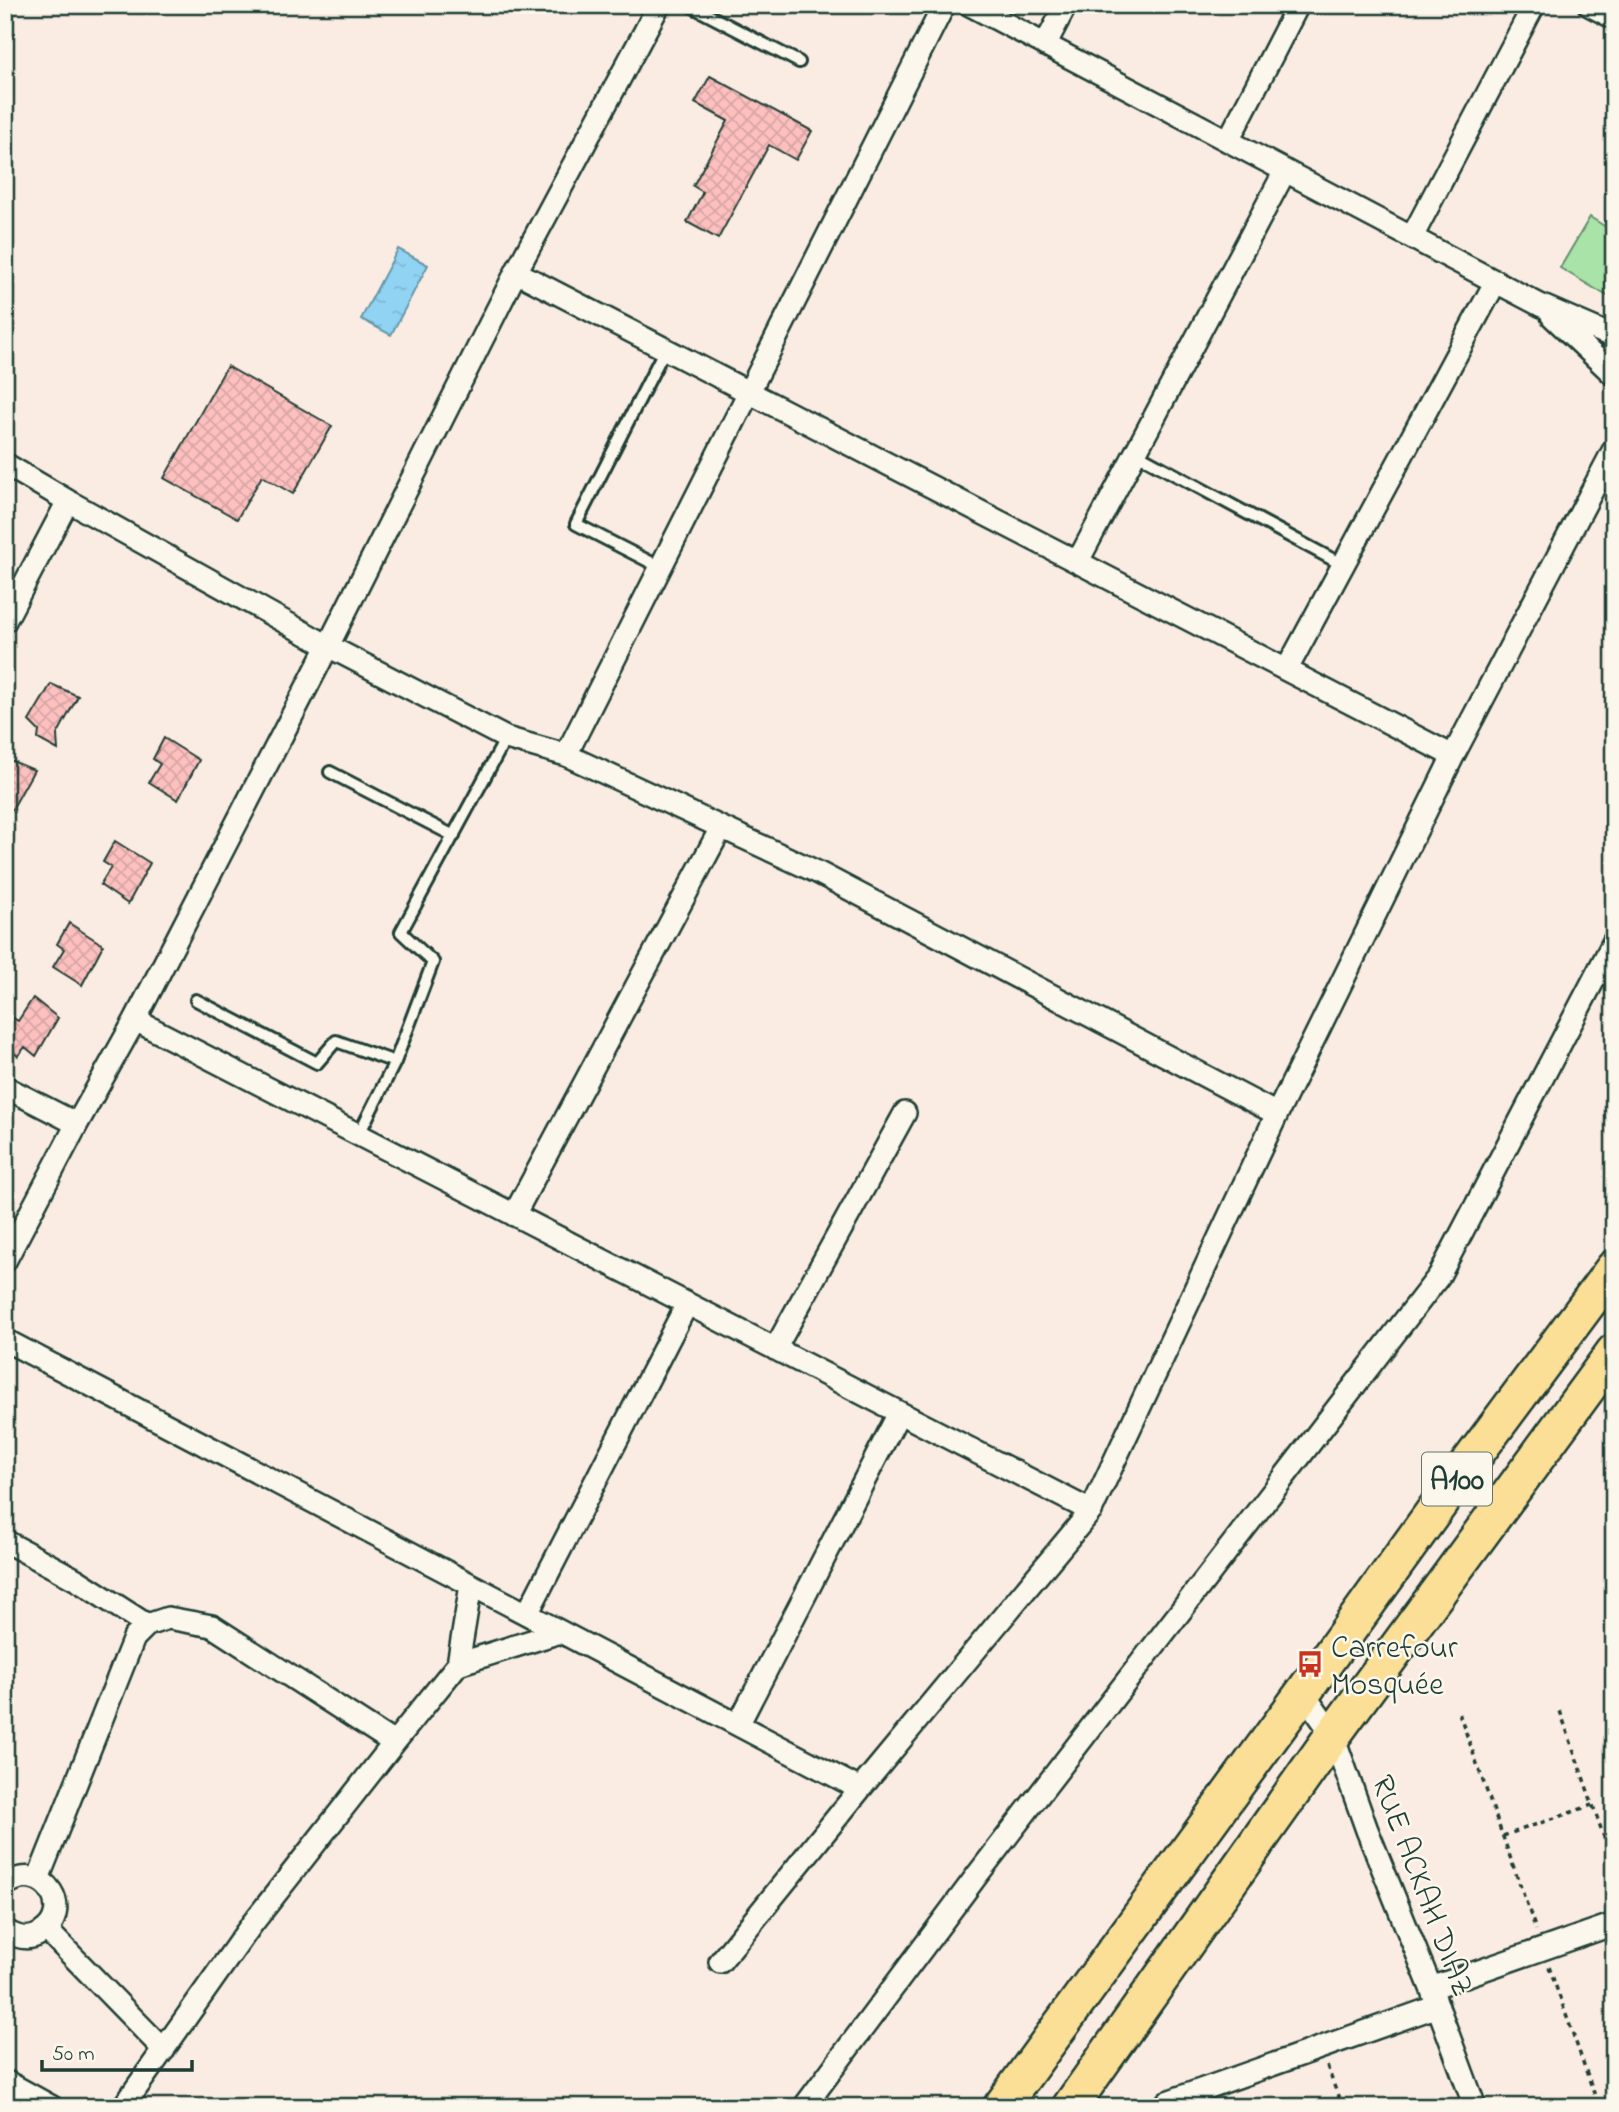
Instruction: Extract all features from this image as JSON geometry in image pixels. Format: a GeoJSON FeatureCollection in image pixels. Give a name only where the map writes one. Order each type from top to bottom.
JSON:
{"type":"FeatureCollection","features":[{"type":"Feature","properties":{"kind":"highway","name":"A100"},"geometry":{"type":"LineString","coordinates":[[1001,2107],[1460,1475],[1614,1268]]}},
{"type":"Feature","properties":{"kind":"highway","name":"A100"},"geometry":{"type":"LineString","coordinates":[[1070,2107],[1333,1735],[1614,1352]]}},
{"type":"Feature","properties":{"kind":"street"},"geometry":{"type":"LineString","coordinates":[[5,1261],[135,1020],[328,646],[516,272],[659,5]]}},
{"type":"Feature","properties":{"kind":"street"},"geometry":{"type":"LineString","coordinates":[[566,755],[944,5]]}},
{"type":"Feature","properties":{"kind":"street"},"geometry":{"type":"LineString","coordinates":[[970,5],[1540,305],[1614,337]]}},
{"type":"Feature","properties":{"kind":"street"},"geometry":{"type":"LineString","coordinates":[[1045,45],[1066,5]]}},
{"type":"Feature","properties":{"kind":"street"},"geometry":{"type":"LineString","coordinates":[[1228,141],[1298,5]]}},
{"type":"Feature","properties":{"kind":"street"},"geometry":{"type":"LineString","coordinates":[[1412,237],[1534,5]]}},
{"type":"Feature","properties":{"kind":"street"},"geometry":{"type":"LineString","coordinates":[[1589,5],[1614,18]]}},
{"type":"Feature","properties":{"kind":"street"},"geometry":{"type":"LineString","coordinates":[[1078,561],[1285,171]]}},
{"type":"Feature","properties":{"kind":"street"},"geometry":{"type":"LineString","coordinates":[[516,272],[1453,756]]}},
{"type":"Feature","properties":{"kind":"street"},"geometry":{"type":"LineString","coordinates":[[1287,670],[1496,281]]}},
{"type":"Feature","properties":{"kind":"street"},"geometry":{"type":"LineString","coordinates":[[1540,305],[1614,375]]}},
{"type":"Feature","properties":{"kind":"street"},"geometry":{"type":"LineString","coordinates":[[720,1962],[1091,1511],[1277,1114],[1453,756],[1613,452]]}},
{"type":"Feature","properties":{"kind":"street"},"geometry":{"type":"LineString","coordinates":[[5,464],[328,646],[506,738],[566,755],[817,872],[1277,1114]]}},
{"type":"Feature","properties":{"kind":"street"},"geometry":{"type":"LineString","coordinates":[[5,621],[68,501]]}},
{"type":"Feature","properties":{"kind":"street"},"geometry":{"type":"LineString","coordinates":[[514,1215],[721,828]]}},
{"type":"Feature","properties":{"kind":"street"},"geometry":{"type":"LineString","coordinates":[[804,2107],[987,1863],[1439,1276],[1614,941]]}},
{"type":"Feature","properties":{"kind":"street"},"geometry":{"type":"LineString","coordinates":[[135,1020],[1091,1511]]}},
{"type":"Feature","properties":{"kind":"street"},"geometry":{"type":"LineString","coordinates":[[5,1087],[77,1124]]}},
{"type":"Feature","properties":{"kind":"street"},"geometry":{"type":"LineString","coordinates":[[775,1349],[905,1113]]}},
{"type":"Feature","properties":{"kind":"street"},"geometry":{"type":"LineString","coordinates":[[527,1614],[687,1304]]}},
{"type":"Feature","properties":{"kind":"street"},"geometry":{"type":"LineString","coordinates":[[5,1340],[860,1789]]}},
{"type":"Feature","properties":{"kind":"street"},"geometry":{"type":"LineString","coordinates":[[738,1725],[899,1413]]}},
{"type":"Feature","properties":{"kind":"street"},"geometry":{"type":"LineString","coordinates":[[5,1541],[77,1580],[147,1625]]}},
{"type":"Feature","properties":{"kind":"street"},"geometry":{"type":"LineString","coordinates":[[123,2107],[252,1924],[458,1664],[471,1585]]}},
{"type":"Feature","properties":{"kind":"street"},"geometry":{"type":"LineString","coordinates":[[38,1879],[134,1638],[147,1625],[168,1618],[212,1626],[394,1743]]}},
{"type":"Feature","properties":{"kind":"street"},"geometry":{"type":"LineString","coordinates":[[458,1664],[560,1632]]}},
{"type":"Feature","properties":{"kind":"street","name":"RUE ACKAH DIAZ"},"geometry":{"type":"LineString","coordinates":[[1303,1693],[1333,1735],[1367,1830],[1435,1997],[1475,2107]]}},
{"type":"Feature","properties":{"kind":"street"},"geometry":{"type":"LineString","coordinates":[[5,1885],[14,1879],[38,1879],[48,1886],[54,1896],[56,1908],[54,1920],[47,1930],[37,1936],[14,1936],[5,1930]]}},
{"type":"Feature","properties":{"kind":"street"},"geometry":{"type":"LineString","coordinates":[[1167,2102],[1321,2048],[1542,1949],[1614,1924]]}},
{"type":"Feature","properties":{"kind":"street"},"geometry":{"type":"LineString","coordinates":[[47,1930],[164,2050]]}},
{"type":"Feature","properties":{"kind":"street"},"geometry":{"type":"LineString","coordinates":[[5,2081],[52,2107]]}},
{"type":"Feature","properties":{"kind":"lane"},"geometry":{"type":"LineString","coordinates":[[689,5],[799,62]]}},
{"type":"Feature","properties":{"kind":"lane"},"geometry":{"type":"LineString","coordinates":[[660,567],[576,524],[665,349]]}},
{"type":"Feature","properties":{"kind":"lane"},"geometry":{"type":"LineString","coordinates":[[1135,453],[1343,565]]}},
{"type":"Feature","properties":{"kind":"lane"},"geometry":{"type":"LineString","coordinates":[[359,1134],[395,1062],[433,962],[401,932],[506,738]]}},
{"type":"Feature","properties":{"kind":"lane"},"geometry":{"type":"LineString","coordinates":[[330,772],[454,836]]}},
{"type":"Feature","properties":{"kind":"lane"},"geometry":{"type":"LineString","coordinates":[[196,1000],[317,1063],[336,1041],[395,1062]]}},
{"type":"Feature","properties":{"kind":"path"},"geometry":{"type":"LineString","coordinates":[[1560,1711],[1614,1866]]}},
{"type":"Feature","properties":{"kind":"path"},"geometry":{"type":"LineString","coordinates":[[1459,1713],[1599,2107]]}},
{"type":"Feature","properties":{"kind":"path"},"geometry":{"type":"LineString","coordinates":[[1503,1836],[1592,1805]]}},
{"type":"Feature","properties":{"kind":"path"},"geometry":{"type":"LineString","coordinates":[[1321,2048],[1342,2107]]}},
{"type":"Feature","properties":{"kind":"green space"},"geometry":{"type":"Polygon","coordinates":[[[1590,217],[1614,232],[1614,300],[1560,268],[1590,217]]]}},
{"type":"Feature","properties":{"kind":"water"},"geometry":{"type":"Polygon","coordinates":[[[398,249],[428,265],[391,335],[361,319],[398,249]]]}},
{"type":"Feature","properties":{"kind":"building"},"geometry":{"type":"Polygon","coordinates":[[[710,76],[812,131],[796,160],[769,145],[718,239],[687,222],[703,192],[693,186],[728,121],[695,103],[710,76]]]}},
{"type":"Feature","properties":{"kind":"building"},"geometry":{"type":"Polygon","coordinates":[[[227,366],[332,426],[293,494],[262,476],[237,519],[164,478],[227,366]]]}},
{"type":"Feature","properties":{"kind":"building"},"geometry":{"type":"Polygon","coordinates":[[[51,684],[78,696],[57,735],[58,750],[38,739],[39,731],[29,721],[51,684]]]}},
{"type":"Feature","properties":{"kind":"building"},"geometry":{"type":"Polygon","coordinates":[[[164,738],[199,760],[178,800],[149,782],[160,764],[153,759],[164,738]]]}},
{"type":"Feature","properties":{"kind":"building"},"geometry":{"type":"Polygon","coordinates":[[[5,758],[34,770],[5,822],[5,758]]]}},
{"type":"Feature","properties":{"kind":"building"},"geometry":{"type":"Polygon","coordinates":[[[115,841],[150,863],[128,904],[100,885],[111,867],[103,862],[115,841]]]}},
{"type":"Feature","properties":{"kind":"building"},"geometry":{"type":"Polygon","coordinates":[[[69,923],[103,945],[82,985],[53,967],[64,949],[57,944],[69,923]]]}},
{"type":"Feature","properties":{"kind":"building"},"geometry":{"type":"Polygon","coordinates":[[[33,998],[58,1018],[36,1056],[25,1047],[18,1056],[5,1046],[5,1027],[10,1016],[18,1021],[33,998]]]}},
{"type":"Feature","properties":{"kind":"place","name":"Carrefour Mosquée"},"geometry":{"type":"Point","coordinates":[1310,1664]}}]}
